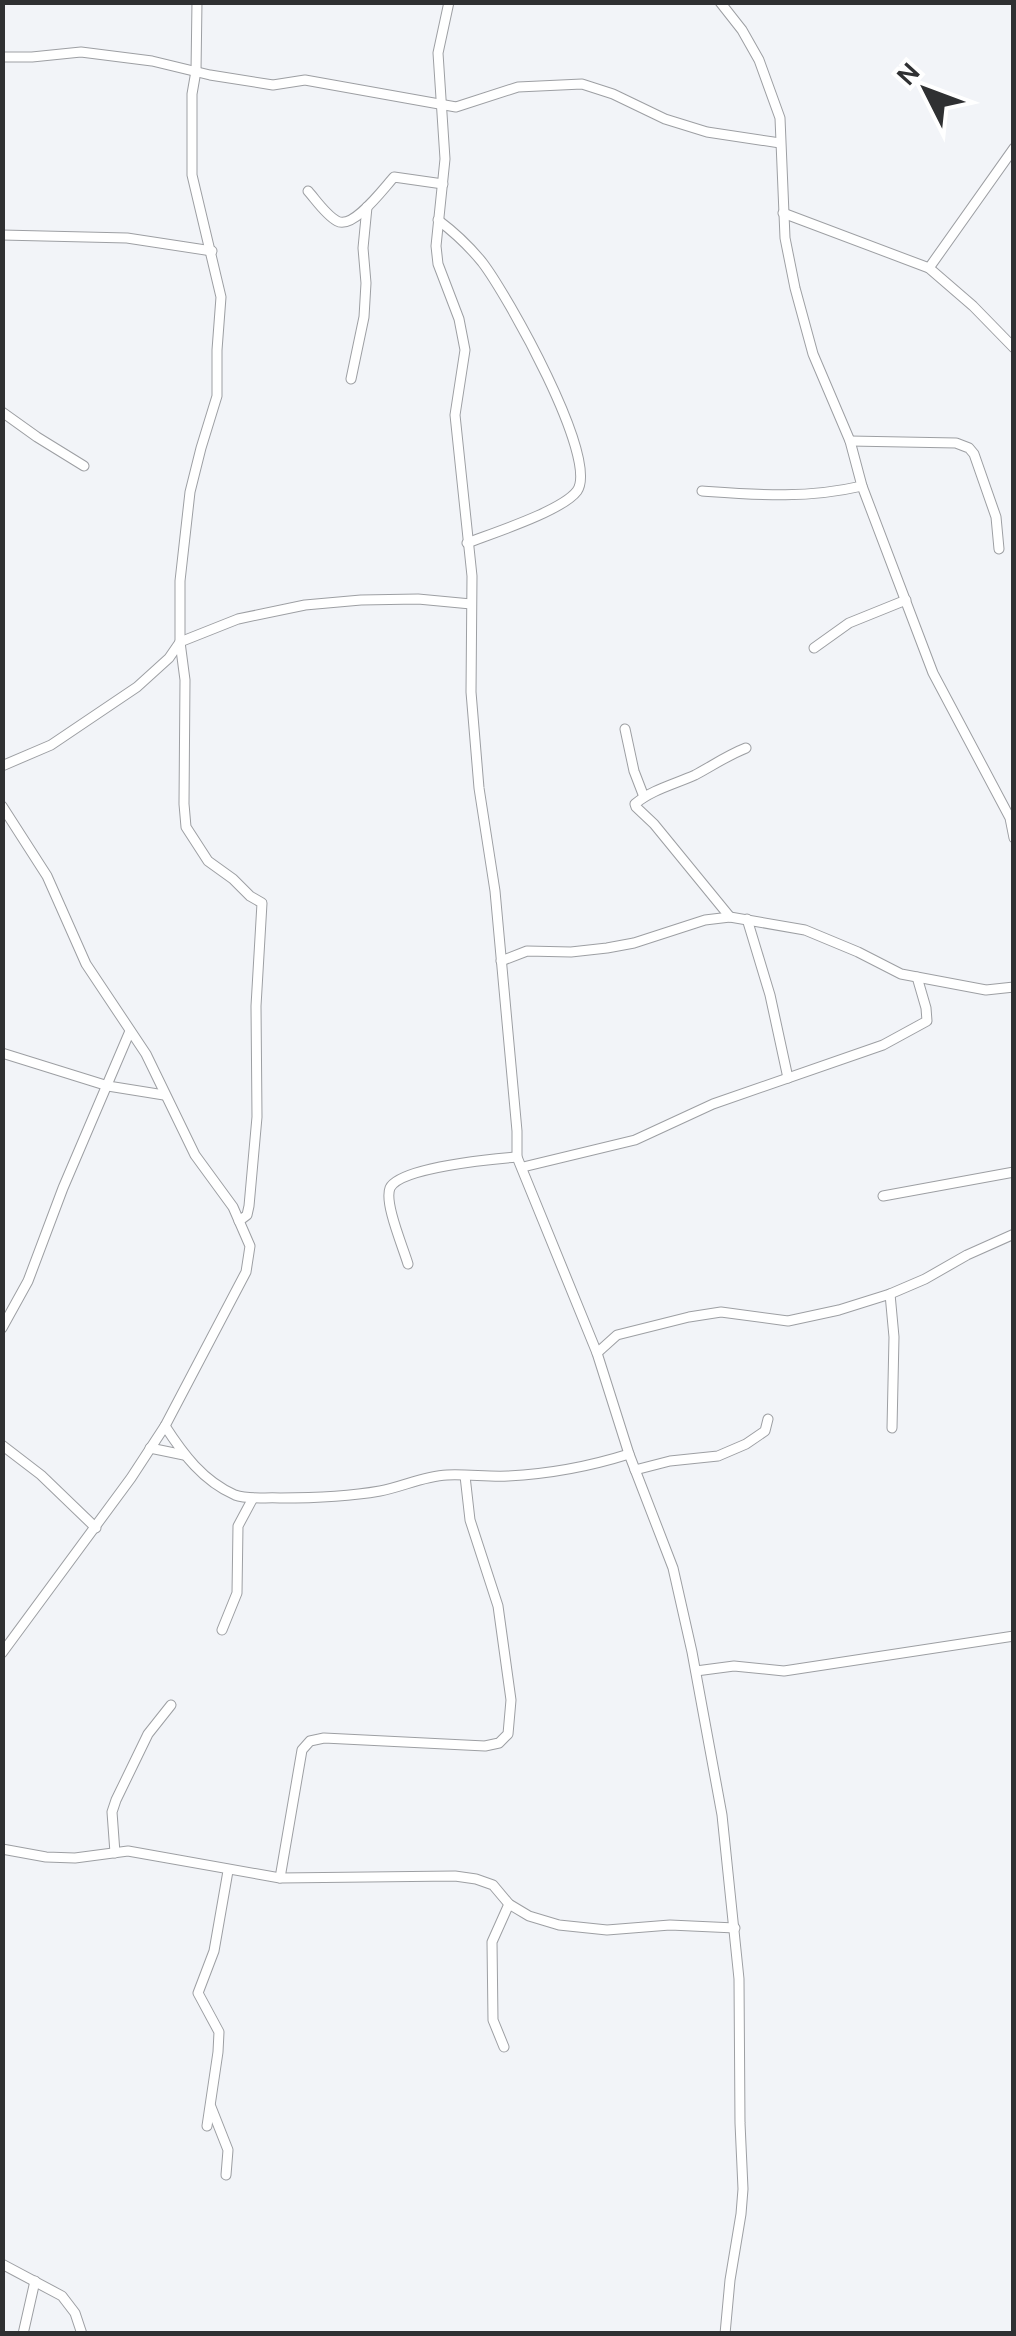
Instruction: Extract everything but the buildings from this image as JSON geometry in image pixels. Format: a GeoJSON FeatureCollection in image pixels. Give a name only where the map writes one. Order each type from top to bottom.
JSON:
{"type":"FeatureCollection","features":[{"type":"Feature","properties":{"kind":"street"},"geometry":{"type":"LineString","coordinates":[[196,2],[192,175],[221,298],[217,396],[190,492],[180,581],[186,827],[208,861],[262,903],[256,1006],[257,1116],[249,1206],[240,1221]]}},
{"type":"Feature","properties":{"kind":"street"},"geometry":{"type":"LineString","coordinates":[[449,2],[438,53],[445,159],[436,246],[465,350],[455,415],[472,576],[471,692],[479,788],[495,890],[520,1162],[597,1353],[629,1454],[673,1568],[722,1814],[740,1979],[742,2189],[725,2334]]}},
{"type":"Feature","properties":{"kind":"street"},"geometry":{"type":"LineString","coordinates":[[720,2],[759,60],[780,118],[782,213],[795,288],[813,354],[850,441],[862,486],[933,674],[1010,818],[1014,838]]}},
{"type":"Feature","properties":{"kind":"street"},"geometry":{"type":"LineString","coordinates":[[2,57],[82,52],[152,61],[272,85],[305,80],[456,107],[518,87],[582,84],[707,132],[780,143]]}},
{"type":"Feature","properties":{"kind":"street"},"geometry":{"type":"LineString","coordinates":[[930,268],[1014,148]]}},
{"type":"Feature","properties":{"kind":"street"},"geometry":{"type":"LineString","coordinates":[[308,191],[341,224],[349,224],[394,178],[443,184]]}},
{"type":"Feature","properties":{"kind":"street"},"geometry":{"type":"LineString","coordinates":[[350,380],[364,317],[362,248],[367,208]]}},
{"type":"Feature","properties":{"kind":"street"},"geometry":{"type":"LineString","coordinates":[[782,213],[930,268],[1014,348]]}},
{"type":"Feature","properties":{"kind":"street"},"geometry":{"type":"LineString","coordinates":[[438,220],[481,261],[510,303],[566,418],[583,479],[565,503],[467,543]]}},
{"type":"Feature","properties":{"kind":"street"},"geometry":{"type":"LineString","coordinates":[[2,235],[127,238],[212,252]]}},
{"type":"Feature","properties":{"kind":"street"},"geometry":{"type":"LineString","coordinates":[[2,412],[84,466]]}},
{"type":"Feature","properties":{"kind":"street"},"geometry":{"type":"LineString","coordinates":[[850,441],[956,443],[969,448],[992,504],[999,549]]}},
{"type":"Feature","properties":{"kind":"street"},"geometry":{"type":"LineString","coordinates":[[702,491],[778,497],[834,493],[862,486]]}},
{"type":"Feature","properties":{"kind":"street"},"geometry":{"type":"LineString","coordinates":[[2,766],[51,745],[124,696],[169,658],[180,642],[238,619],[305,605],[361,600],[418,599],[471,604]]}},
{"type":"Feature","properties":{"kind":"street"},"geometry":{"type":"LineString","coordinates":[[814,648],[850,622],[906,600]]}},
{"type":"Feature","properties":{"kind":"street"},"geometry":{"type":"LineString","coordinates":[[626,729],[634,771],[644,797]]}},
{"type":"Feature","properties":{"kind":"street"},"geometry":{"type":"LineString","coordinates":[[730,917],[662,833],[636,808],[637,801],[644,797],[746,748]]}},
{"type":"Feature","properties":{"kind":"street"},"geometry":{"type":"LineString","coordinates":[[2,806],[46,876],[86,964],[146,1054],[195,1155],[234,1207],[250,1246],[246,1272],[164,1426],[96,1528],[2,1652]]}},
{"type":"Feature","properties":{"kind":"street"},"geometry":{"type":"LineString","coordinates":[[501,961],[527,952],[572,952],[634,943],[705,920],[730,917],[805,930],[901,974],[986,990],[1014,987]]}},
{"type":"Feature","properties":{"kind":"street"},"geometry":{"type":"LineString","coordinates":[[747,919],[770,995],[788,1078]]}},
{"type":"Feature","properties":{"kind":"street"},"geometry":{"type":"LineString","coordinates":[[408,1264],[389,1205],[390,1187],[395,1182],[468,1160],[520,1162],[635,1140],[713,1104],[883,1045],[926,1021],[917,977]]}},
{"type":"Feature","properties":{"kind":"street"},"geometry":{"type":"LineString","coordinates":[[2,1328],[28,1280],[130,1030]]}},
{"type":"Feature","properties":{"kind":"street"},"geometry":{"type":"LineString","coordinates":[[2,1054],[108,1086],[164,1095]]}},
{"type":"Feature","properties":{"kind":"street"},"geometry":{"type":"LineString","coordinates":[[883,1196],[1014,1172]]}},
{"type":"Feature","properties":{"kind":"street"},"geometry":{"type":"LineString","coordinates":[[597,1353],[617,1335],[721,1312],[788,1321],[839,1310],[925,1280],[1014,1234]]}},
{"type":"Feature","properties":{"kind":"street"},"geometry":{"type":"LineString","coordinates":[[890,1294],[894,1337],[892,1428]]}},
{"type":"Feature","properties":{"kind":"street"},"geometry":{"type":"LineString","coordinates":[[636,1470],[670,1461],[718,1456],[764,1431],[768,1419]]}},
{"type":"Feature","properties":{"kind":"street"},"geometry":{"type":"LineString","coordinates":[[164,1426],[205,1476],[236,1496],[254,1498],[309,1500],[346,1496],[445,1475],[540,1474],[629,1454]]}},
{"type":"Feature","properties":{"kind":"street"},"geometry":{"type":"LineString","coordinates":[[2,1446],[41,1476],[96,1528]]}},
{"type":"Feature","properties":{"kind":"street"},"geometry":{"type":"LineString","coordinates":[[150,1448],[184,1455]]}},
{"type":"Feature","properties":{"kind":"street"},"geometry":{"type":"LineString","coordinates":[[280,1878],[302,1750],[310,1741],[324,1738],[485,1746],[499,1743],[508,1734],[511,1700],[500,1622],[470,1520],[465,1476]]}},
{"type":"Feature","properties":{"kind":"street"},"geometry":{"type":"LineString","coordinates":[[222,1630],[237,1593],[238,1526],[254,1498]]}},
{"type":"Feature","properties":{"kind":"street"},"geometry":{"type":"LineString","coordinates":[[696,1671],[734,1666],[784,1672],[1014,1636]]}},
{"type":"Feature","properties":{"kind":"street"},"geometry":{"type":"LineString","coordinates":[[114,1854],[112,1812],[116,1800],[148,1734],[171,1706]]}},
{"type":"Feature","properties":{"kind":"street"},"geometry":{"type":"LineString","coordinates":[[2,1849],[75,1858],[128,1852],[280,1878],[476,1878],[492,1885],[509,1904],[543,1922],[607,1930],[670,1925],[735,1928]]}},
{"type":"Feature","properties":{"kind":"street"},"geometry":{"type":"LineString","coordinates":[[206,2126],[218,2032],[198,1993],[214,1950],[228,1870]]}},
{"type":"Feature","properties":{"kind":"street"},"geometry":{"type":"LineString","coordinates":[[504,2047],[493,2020],[492,1942],[509,1904]]}},
{"type":"Feature","properties":{"kind":"street"},"geometry":{"type":"LineString","coordinates":[[210,2105],[228,2150],[226,2176]]}},
{"type":"Feature","properties":{"kind":"street"},"geometry":{"type":"LineString","coordinates":[[2,2264],[62,2296],[75,2313],[82,2334]]}},
{"type":"Feature","properties":{"kind":"street"},"geometry":{"type":"LineString","coordinates":[[23,2334],[36,2281]]}}]}
